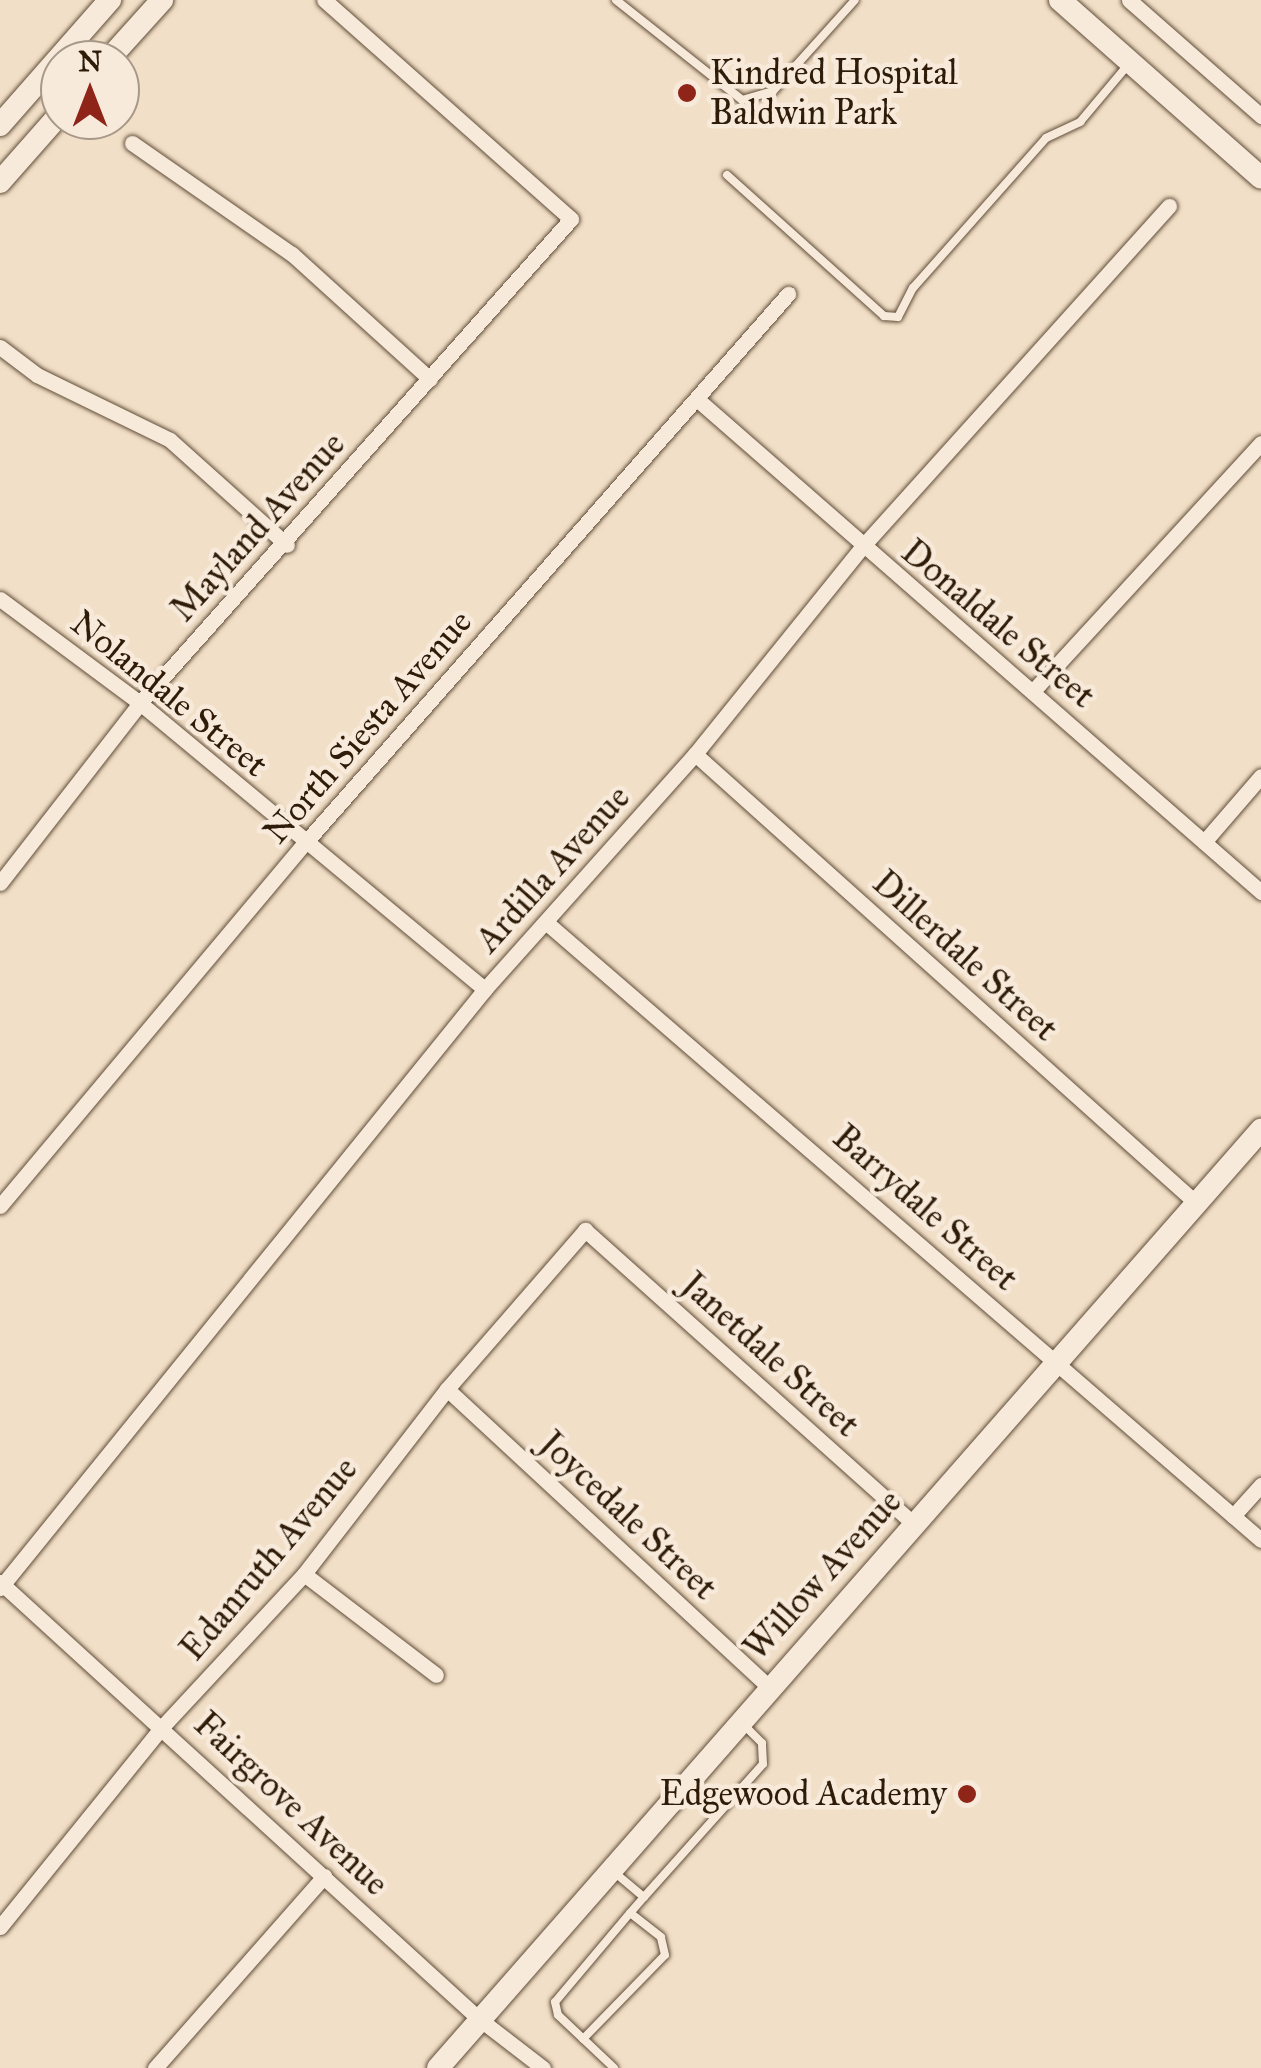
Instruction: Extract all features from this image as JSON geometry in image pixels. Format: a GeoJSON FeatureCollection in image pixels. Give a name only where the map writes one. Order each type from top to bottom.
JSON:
{"type":"FeatureCollection","features":[{"type":"Feature","properties":{"kind":"street"},"geometry":{"type":"LineString","coordinates":[[0,125],[110,0]]}},
{"type":"Feature","properties":{"kind":"street"},"geometry":{"type":"LineString","coordinates":[[126,40],[162,0]]}},
{"type":"Feature","properties":{"kind":"street","name":"Mayland Avenue"},"geometry":{"type":"LineString","coordinates":[[2,875],[140,703],[287,544],[571,219],[324,0]]}},
{"type":"Feature","properties":{"kind":"street"},"geometry":{"type":"LineString","coordinates":[[1129,0],[1261,116]]}},
{"type":"Feature","properties":{"kind":"street"},"geometry":{"type":"LineString","coordinates":[[1067,2],[1261,178]]}},
{"type":"Feature","properties":{"kind":"street"},"geometry":{"type":"LineString","coordinates":[[0,182],[40,137]]}},
{"type":"Feature","properties":{"kind":"street"},"geometry":{"type":"LineString","coordinates":[[132,143],[292,254],[430,378]]}},
{"type":"Feature","properties":{"kind":"street","name":"Ardilla Avenue"},"geometry":{"type":"LineString","coordinates":[[1,1585],[484,989],[548,924],[695,754],[862,547],[1169,206]]}},
{"type":"Feature","properties":{"kind":"street","name":"North Siesta Avenue"},"geometry":{"type":"LineString","coordinates":[[0,1206],[304,844],[788,294]]}},
{"type":"Feature","properties":{"kind":"street"},"geometry":{"type":"LineString","coordinates":[[0,347],[36,375],[170,440],[287,544]]}},
{"type":"Feature","properties":{"kind":"street","name":"Donaldale Street"},"geometry":{"type":"LineString","coordinates":[[698,400],[1261,892]]}},
{"type":"Feature","properties":{"kind":"street"},"geometry":{"type":"LineString","coordinates":[[1033,690],[1261,442]]}},
{"type":"Feature","properties":{"kind":"street","name":"Nolandale Street"},"geometry":{"type":"LineString","coordinates":[[0,599],[140,703],[304,844],[484,989]]}},
{"type":"Feature","properties":{"kind":"street","name":"Dillerdale Street"},"geometry":{"type":"LineString","coordinates":[[695,754],[1195,1202]]}},
{"type":"Feature","properties":{"kind":"street"},"geometry":{"type":"LineString","coordinates":[[1204,842],[1261,776]]}},
{"type":"Feature","properties":{"kind":"street","name":"Barrydale Street"},"geometry":{"type":"LineString","coordinates":[[548,924],[1261,1540]]}},
{"type":"Feature","properties":{"kind":"street","name":"Willow Avenue"},"geometry":{"type":"LineString","coordinates":[[438,2068],[738,1719],[915,1525],[1261,1130]]}},
{"type":"Feature","properties":{"kind":"street","name":"Edanruth Avenue"},"geometry":{"type":"LineString","coordinates":[[0,1927],[162,1727],[304,1574],[446,1390],[585,1230]]}},
{"type":"Feature","properties":{"kind":"street","name":"Janetdale Street"},"geometry":{"type":"LineString","coordinates":[[585,1230],[915,1525]]}},
{"type":"Feature","properties":{"kind":"street","name":"Joycedale Street"},"geometry":{"type":"LineString","coordinates":[[446,1390],[769,1687]]}},
{"type":"Feature","properties":{"kind":"street"},"geometry":{"type":"LineString","coordinates":[[1233,1516],[1261,1484]]}},
{"type":"Feature","properties":{"kind":"street"},"geometry":{"type":"LineString","coordinates":[[304,1574],[436,1676]]}},
{"type":"Feature","properties":{"kind":"street","name":"Fairgrove Avenue"},"geometry":{"type":"LineString","coordinates":[[1,1585],[162,1727],[478,2018],[543,2068]]}},
{"type":"Feature","properties":{"kind":"street"},"geometry":{"type":"LineString","coordinates":[[155,2068],[324,1876]]}},
{"type":"Feature","properties":{"kind":"lane"},"geometry":{"type":"LineString","coordinates":[[616,0],[742,100],[773,92],[855,0]]}},
{"type":"Feature","properties":{"kind":"lane"},"geometry":{"type":"LineString","coordinates":[[727,175],[884,316],[898,317],[913,288],[1046,138],[1080,122],[1130,62]]}},
{"type":"Feature","properties":{"kind":"lane"},"geometry":{"type":"LineString","coordinates":[[614,2068],[558,2015],[555,2002],[763,1764],[762,1742],[738,1719]]}},
{"type":"Feature","properties":{"kind":"lane"},"geometry":{"type":"LineString","coordinates":[[609,1868],[644,1897]]}},
{"type":"Feature","properties":{"kind":"lane"},"geometry":{"type":"LineString","coordinates":[[583,2038],[664,1955],[662,1937],[630,1913]]}},
{"type":"Feature","properties":{"kind":"place","name":"Kindred Hospital Baldwin Park"},"geometry":{"type":"Point","coordinates":[687,93]}},
{"type":"Feature","properties":{"kind":"place","name":"Edgewood Academy"},"geometry":{"type":"Point","coordinates":[967,1794]}}]}
